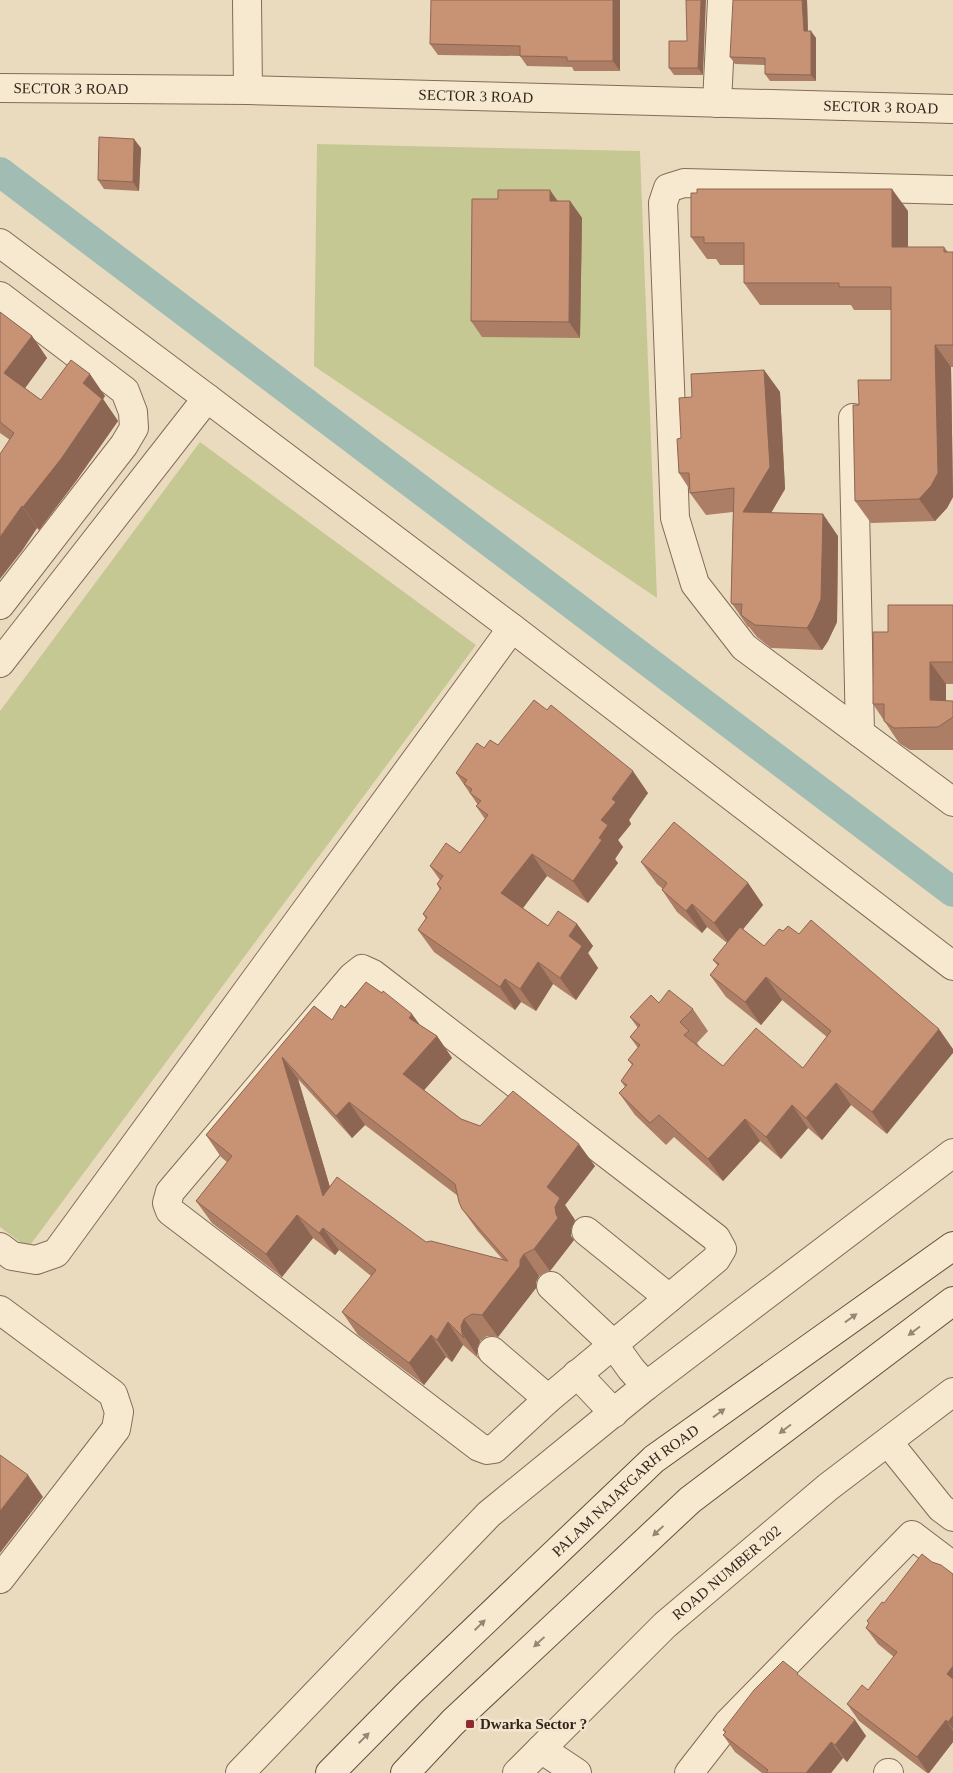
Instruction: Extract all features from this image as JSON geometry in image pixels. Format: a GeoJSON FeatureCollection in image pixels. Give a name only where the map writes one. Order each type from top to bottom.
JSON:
{"type":"FeatureCollection","features":[{"type":"Feature","properties":{"kind":"street"},"geometry":{"type":"LineString","coordinates":[[247,0],[248,90]]}},
{"type":"Feature","properties":{"kind":"street"},"geometry":{"type":"LineString","coordinates":[[717,103],[722,0]]}},
{"type":"Feature","properties":{"kind":"street","name":"SECTOR 3 ROAD"},"geometry":{"type":"LineString","coordinates":[[0,88],[248,90],[953,109]]}},
{"type":"Feature","properties":{"kind":"street"},"geometry":{"type":"LineString","coordinates":[[953,190],[684,183],[668,188],[662,203],[674,518],[695,584],[744,647],[953,802]]}},
{"type":"Feature","properties":{"kind":"street"},"geometry":{"type":"LineString","coordinates":[[0,243],[512,628],[953,966]]}},
{"type":"Feature","properties":{"kind":"street"},"geometry":{"type":"LineString","coordinates":[[0,296],[125,391],[133,412],[134,428],[124,445],[0,604]]}},
{"type":"Feature","properties":{"kind":"street"},"geometry":{"type":"LineString","coordinates":[[0,663],[207,398]]}},
{"type":"Feature","properties":{"kind":"street"},"geometry":{"type":"LineString","coordinates":[[853,418],[860,733]]}},
{"type":"Feature","properties":{"kind":"street"},"geometry":{"type":"LineString","coordinates":[[0,1247],[12,1256],[36,1260],[56,1253],[512,628]]}},
{"type":"Feature","properties":{"kind":"street"},"geometry":{"type":"LineString","coordinates":[[362,969],[373,974],[716,1238],[722,1249],[716,1260],[669,1298],[577,1374],[494,1448],[487,1450],[479,1447],[170,1211],[167,1203],[170,1192],[346,984],[362,969]]}},
{"type":"Feature","properties":{"kind":"street"},"geometry":{"type":"LineString","coordinates":[[240,1773],[489,1514],[646,1386],[953,1153]]}},
{"type":"Feature","properties":{"kind":"street"},"geometry":{"type":"LineString","coordinates":[[586,1231],[669,1298]]}},
{"type":"Feature","properties":{"kind":"street","name":"PALAM NAJAFGARH ROAD"},"geometry":{"type":"LineString","coordinates":[[330,1773],[409,1693],[654,1459],[953,1246]]}},
{"type":"Feature","properties":{"kind":"street"},"geometry":{"type":"LineString","coordinates":[[551,1286],[613,1344],[646,1386]]}},
{"type":"Feature","properties":{"kind":"street"},"geometry":{"type":"LineString","coordinates":[[405,1773],[453,1722],[690,1500],[953,1301]]}},
{"type":"Feature","properties":{"kind":"street"},"geometry":{"type":"LineString","coordinates":[[0,1310],[112,1394],[119,1412],[116,1429],[0,1579]]}},
{"type":"Feature","properties":{"kind":"street"},"geometry":{"type":"LineString","coordinates":[[492,1351],[548,1399]]}},
{"type":"Feature","properties":{"kind":"street"},"geometry":{"type":"LineString","coordinates":[[577,1374],[614,1413]]}},
{"type":"Feature","properties":{"kind":"street","name":"ROAD NUMBER 202"},"geometry":{"type":"LineString","coordinates":[[517,1773],[665,1625],[828,1487],[953,1392]]}},
{"type":"Feature","properties":{"kind":"street"},"geometry":{"type":"LineString","coordinates":[[888,1442],[949,1507]]}},
{"type":"Feature","properties":{"kind":"street"},"geometry":{"type":"LineString","coordinates":[[690,1773],[728,1723],[912,1535],[953,1566]]}},
{"type":"Feature","properties":{"kind":"street"},"geometry":{"type":"LineString","coordinates":[[541,1749],[577,1773]]}},
{"type":"Feature","properties":{"kind":"green space"},"geometry":{"type":"Polygon","coordinates":[[[317,144],[640,151],[657,598],[314,366],[317,144]]]}},
{"type":"Feature","properties":{"kind":"green space"},"geometry":{"type":"Polygon","coordinates":[[[200,442],[476,645],[28,1248],[0,1227],[0,711],[200,442]]]}},
{"type":"Feature","properties":{"kind":"building"},"geometry":{"type":"Polygon","coordinates":[[[431,0],[613,0],[613,61],[567,61],[567,57],[520,56],[520,46],[430,44],[431,0]]]}},
{"type":"Feature","properties":{"kind":"building"},"geometry":{"type":"Polygon","coordinates":[[[686,0],[701,0],[698,68],[669,68],[669,41],[687,41],[686,0]]]}},
{"type":"Feature","properties":{"kind":"building"},"geometry":{"type":"Polygon","coordinates":[[[733,0],[802,0],[804,31],[811,31],[811,75],[765,74],[765,58],[730,57],[733,0]]]}},
{"type":"Feature","properties":{"kind":"building"},"geometry":{"type":"Polygon","coordinates":[[[99,137],[134,139],[133,182],[98,180],[99,137]]]}},
{"type":"Feature","properties":{"kind":"building"},"geometry":{"type":"Polygon","coordinates":[[[697,189],[892,189],[892,247],[944,247],[944,252],[953,252],[953,345],[935,345],[938,473],[931,486],[919,499],[855,501],[853,405],[859,405],[858,380],[891,380],[891,287],[839,287],[839,283],[744,283],[744,243],[704,243],[704,237],[691,237],[691,193],[697,193],[697,189]]]}},
{"type":"Feature","properties":{"kind":"building"},"geometry":{"type":"Polygon","coordinates":[[[498,190],[550,190],[550,201],[570,201],[569,322],[471,321],[472,199],[498,199],[498,190]]]}},
{"type":"Feature","properties":{"kind":"building"},"geometry":{"type":"Polygon","coordinates":[[[0,312],[32,336],[4,373],[41,400],[71,360],[90,374],[83,383],[102,399],[61,459],[22,506],[0,537],[0,454],[14,433],[0,422],[0,312]]]}},
{"type":"Feature","properties":{"kind":"building"},"geometry":{"type":"Polygon","coordinates":[[[764,370],[770,467],[743,512],[823,514],[821,599],[807,628],[755,625],[741,615],[742,604],[732,604],[731,602],[734,488],[690,493],[689,473],[679,473],[677,439],[681,438],[679,398],[692,397],[691,374],[764,370]]]}},
{"type":"Feature","properties":{"kind":"building"},"geometry":{"type":"Polygon","coordinates":[[[888,605],[953,605],[953,662],[930,662],[930,700],[953,701],[953,717],[938,727],[894,728],[884,721],[884,704],[873,704],[873,632],[888,632],[888,605]]]}},
{"type":"Feature","properties":{"kind":"building"},"geometry":{"type":"Polygon","coordinates":[[[534,700],[547,710],[551,705],[633,771],[612,799],[616,802],[601,820],[608,825],[599,838],[602,840],[573,881],[532,854],[501,893],[548,926],[558,911],[577,924],[569,936],[582,946],[560,978],[538,962],[520,989],[505,979],[500,987],[418,930],[427,917],[423,914],[441,888],[437,884],[443,876],[430,866],[446,843],[460,853],[488,815],[476,806],[481,801],[470,793],[472,789],[464,784],[467,780],[456,773],[477,743],[484,748],[490,740],[498,745],[534,700]]]}},
{"type":"Feature","properties":{"kind":"building"},"geometry":{"type":"Polygon","coordinates":[[[674,822],[748,883],[714,923],[692,904],[686,911],[662,890],[667,883],[641,862],[674,822]]]}},
{"type":"Feature","properties":{"kind":"building"},"geometry":{"type":"Polygon","coordinates":[[[811,920],[939,1029],[872,1112],[836,1083],[806,1118],[792,1105],[766,1137],[745,1119],[708,1159],[659,1115],[650,1123],[619,1093],[627,1085],[621,1081],[633,1064],[628,1060],[640,1045],[630,1037],[640,1025],[630,1017],[651,995],[659,1003],[669,990],[693,1009],[680,1022],[689,1031],[684,1035],[723,1066],[756,1028],[803,1068],[831,1031],[766,977],[745,1002],[710,975],[719,964],[713,960],[740,927],[764,946],[779,929],[783,931],[788,926],[799,934],[811,920]]]}},
{"type":"Feature","properties":{"kind":"building"},"geometry":{"type":"Polygon","coordinates":[[[366,982],[382,993],[383,991],[412,1014],[409,1018],[437,1036],[403,1074],[461,1119],[480,1126],[513,1091],[579,1144],[547,1187],[560,1198],[555,1207],[558,1218],[534,1249],[524,1254],[520,1260],[520,1266],[482,1315],[472,1314],[464,1319],[461,1326],[464,1338],[448,1322],[437,1340],[431,1335],[409,1363],[342,1312],[376,1270],[323,1228],[319,1233],[297,1215],[266,1254],[196,1201],[232,1156],[206,1135],[314,1006],[332,1020],[341,1005],[345,1008],[366,982]],[[282,1057],[323,1196],[337,1177],[426,1242],[431,1241],[508,1261],[462,1209],[455,1184],[349,1102],[336,1116],[282,1057]]]}},
{"type":"Feature","properties":{"kind":"building"},"geometry":{"type":"Polygon","coordinates":[[[0,1455],[28,1475],[0,1511],[0,1455]]]}},
{"type":"Feature","properties":{"kind":"building"},"geometry":{"type":"Polygon","coordinates":[[[922,1554],[953,1574],[953,1666],[947,1674],[953,1679],[953,1716],[948,1722],[946,1720],[917,1757],[847,1704],[862,1685],[868,1690],[897,1652],[866,1628],[869,1623],[867,1621],[882,1602],[884,1603],[922,1554]]]}},
{"type":"Feature","properties":{"kind":"building"},"geometry":{"type":"Polygon","coordinates":[[[783,1661],[855,1720],[835,1745],[831,1742],[806,1773],[766,1773],[768,1770],[723,1735],[726,1732],[723,1730],[754,1690],[783,1661]]]}},
{"type":"Feature","properties":{"kind":"waterway"},"geometry":{"type":"LineString","coordinates":[[0,172],[953,892]]}},
{"type":"Feature","properties":{"kind":"place","name":"Dwarka Sector ?"},"geometry":{"type":"Point","coordinates":[470,1724]}}]}
